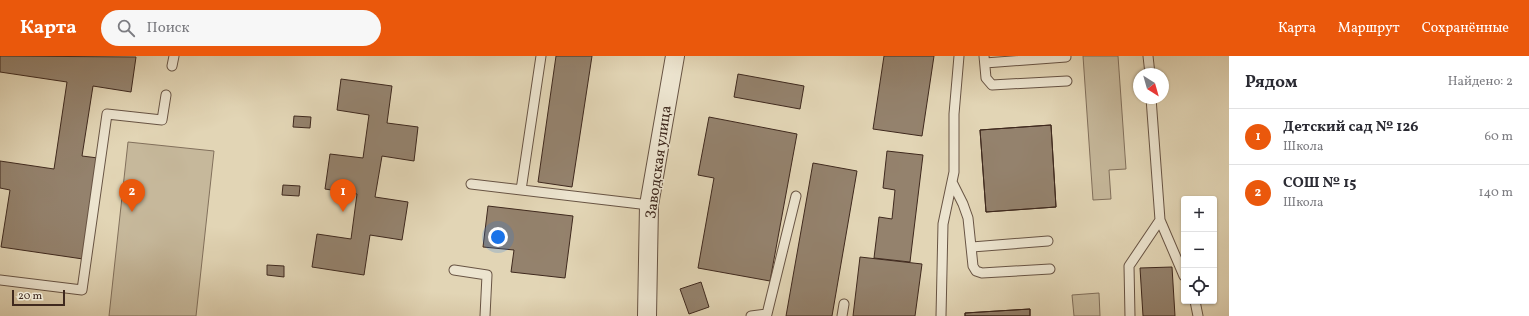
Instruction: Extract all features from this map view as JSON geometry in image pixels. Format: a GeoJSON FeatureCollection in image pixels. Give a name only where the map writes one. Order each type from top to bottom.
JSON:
{"type":"FeatureCollection","features":[{"type":"Feature","properties":{"kind":"street","name":"Заводская улица"},"geometry":{"type":"LineString","coordinates":[[647,316],[649,206],[675,56]]}},
{"type":"Feature","properties":{"kind":"lane"},"geometry":{"type":"LineString","coordinates":[[172,66],[174,56]]}},
{"type":"Feature","properties":{"kind":"lane"},"geometry":{"type":"LineString","coordinates":[[521,190],[542,56]]}},
{"type":"Feature","properties":{"kind":"lane"},"geometry":{"type":"LineString","coordinates":[[941,316],[943,224],[954,168],[954,114],[959,56]]}},
{"type":"Feature","properties":{"kind":"lane"},"geometry":{"type":"LineString","coordinates":[[1148,56],[1149,68]]}},
{"type":"Feature","properties":{"kind":"lane"},"geometry":{"type":"LineString","coordinates":[[1066,57],[984,59],[986,78],[989,83],[995,86],[1067,81]]}},
{"type":"Feature","properties":{"kind":"lane"},"geometry":{"type":"LineString","coordinates":[[0,280],[82,290],[107,114],[162,120],[166,95]]}},
{"type":"Feature","properties":{"kind":"lane"},"geometry":{"type":"LineString","coordinates":[[1151,104],[1160,220],[1181,269]]}},
{"type":"Feature","properties":{"kind":"lane"},"geometry":{"type":"LineString","coordinates":[[952,182],[968,218],[973,266],[979,272],[1050,269]]}},
{"type":"Feature","properties":{"kind":"lane"},"geometry":{"type":"LineString","coordinates":[[470,184],[649,206]]}},
{"type":"Feature","properties":{"kind":"lane"},"geometry":{"type":"LineString","coordinates":[[751,316],[766,315],[796,196]]}},
{"type":"Feature","properties":{"kind":"lane"},"geometry":{"type":"LineString","coordinates":[[1130,316],[1129,266],[1160,220]]}},
{"type":"Feature","properties":{"kind":"lane"},"geometry":{"type":"LineString","coordinates":[[972,247],[1048,241]]}},
{"type":"Feature","properties":{"kind":"lane"},"geometry":{"type":"LineString","coordinates":[[454,270],[487,275],[485,316]]}},
{"type":"Feature","properties":{"kind":"lane"},"geometry":{"type":"LineString","coordinates":[[842,316],[844,304]]}},
{"type":"Feature","properties":{"kind":"lane"},"geometry":{"type":"LineString","coordinates":[[1196,304],[1198,316]]}},
{"type":"Feature","properties":{"kind":"shaded area"},"geometry":{"type":"Polygon","coordinates":[[[1083,56],[1118,56],[1126,169],[1109,170],[1111,199],[1093,200],[1083,56]]]}},
{"type":"Feature","properties":{"kind":"shaded area"},"geometry":{"type":"Polygon","coordinates":[[[128,142],[214,151],[196,316],[109,316],[128,142]]]}},
{"type":"Feature","properties":{"kind":"shaded area"},"geometry":{"type":"Polygon","coordinates":[[[1099,293],[1100,316],[1074,316],[1072,295],[1099,293]]]}},
{"type":"Feature","properties":{"kind":"building"},"geometry":{"type":"Polygon","coordinates":[[[0,56],[136,57],[131,92],[93,86],[82,156],[98,158],[83,259],[1,247],[10,190],[0,188],[0,161],[54,169],[67,82],[0,72],[0,56]]]}},
{"type":"Feature","properties":{"kind":"building"},"geometry":{"type":"Polygon","coordinates":[[[556,56],[592,56],[572,187],[538,182],[556,56]]]}},
{"type":"Feature","properties":{"kind":"building"},"geometry":{"type":"Polygon","coordinates":[[[884,56],[934,56],[922,136],[873,129],[884,56]]]}},
{"type":"Feature","properties":{"kind":"building"},"geometry":{"type":"Polygon","coordinates":[[[738,74],[804,86],[800,109],[734,97],[738,74]]]}},
{"type":"Feature","properties":{"kind":"building"},"geometry":{"type":"Polygon","coordinates":[[[341,79],[392,86],[387,123],[418,127],[414,161],[382,156],[375,197],[408,202],[402,240],[370,235],[364,275],[312,267],[317,234],[351,239],[357,194],[325,189],[330,154],[363,158],[369,115],[337,110],[341,79]]]}},
{"type":"Feature","properties":{"kind":"building"},"geometry":{"type":"Polygon","coordinates":[[[294,116],[311,117],[310,128],[293,127],[294,116]]]}},
{"type":"Feature","properties":{"kind":"building"},"geometry":{"type":"Polygon","coordinates":[[[709,117],[797,134],[770,281],[698,268],[714,178],[698,175],[709,117]]]}},
{"type":"Feature","properties":{"kind":"building"},"geometry":{"type":"Polygon","coordinates":[[[1051,125],[1056,207],[986,212],[980,130],[1051,125]]]}},
{"type":"Feature","properties":{"kind":"building"},"geometry":{"type":"Polygon","coordinates":[[[1051,125],[1056,207],[986,212],[980,130],[1051,125]]]}},
{"type":"Feature","properties":{"kind":"building"},"geometry":{"type":"Polygon","coordinates":[[[887,151],[923,155],[910,262],[874,258],[879,217],[892,219],[895,190],[883,188],[887,151]]]}},
{"type":"Feature","properties":{"kind":"building"},"geometry":{"type":"Polygon","coordinates":[[[813,163],[857,171],[832,316],[786,316],[813,163]]]}},
{"type":"Feature","properties":{"kind":"building"},"geometry":{"type":"Polygon","coordinates":[[[283,185],[300,186],[299,196],[282,195],[283,185]]]}},
{"type":"Feature","properties":{"kind":"building"},"geometry":{"type":"Polygon","coordinates":[[[488,206],[573,216],[565,278],[511,272],[514,250],[483,247],[488,206]]]}},
{"type":"Feature","properties":{"kind":"building"},"geometry":{"type":"Polygon","coordinates":[[[860,257],[922,264],[915,316],[853,316],[860,257]]]}},
{"type":"Feature","properties":{"kind":"building"},"geometry":{"type":"Polygon","coordinates":[[[267,265],[284,266],[284,277],[267,275],[267,265]]]}},
{"type":"Feature","properties":{"kind":"building"},"geometry":{"type":"Polygon","coordinates":[[[1172,267],[1175,316],[1143,316],[1140,268],[1172,267]]]}},
{"type":"Feature","properties":{"kind":"building"},"geometry":{"type":"Polygon","coordinates":[[[701,282],[709,307],[689,314],[680,289],[701,282]]]}},
{"type":"Feature","properties":{"kind":"building"},"geometry":{"type":"Polygon","coordinates":[[[1030,309],[1030,316],[965,316],[965,313],[1030,309]]]}},
{"type":"Feature","properties":{"kind":"building"},"geometry":{"type":"Polygon","coordinates":[[[1030,309],[1030,316],[965,316],[965,313],[1030,309]]]}},
{"type":"Feature","properties":{"kind":"place","name":"СОШ № 15"},"geometry":{"type":"Point","coordinates":[132,212]}},
{"type":"Feature","properties":{"kind":"place","name":"Детский сад № 126"},"geometry":{"type":"Point","coordinates":[343,212]}}]}
